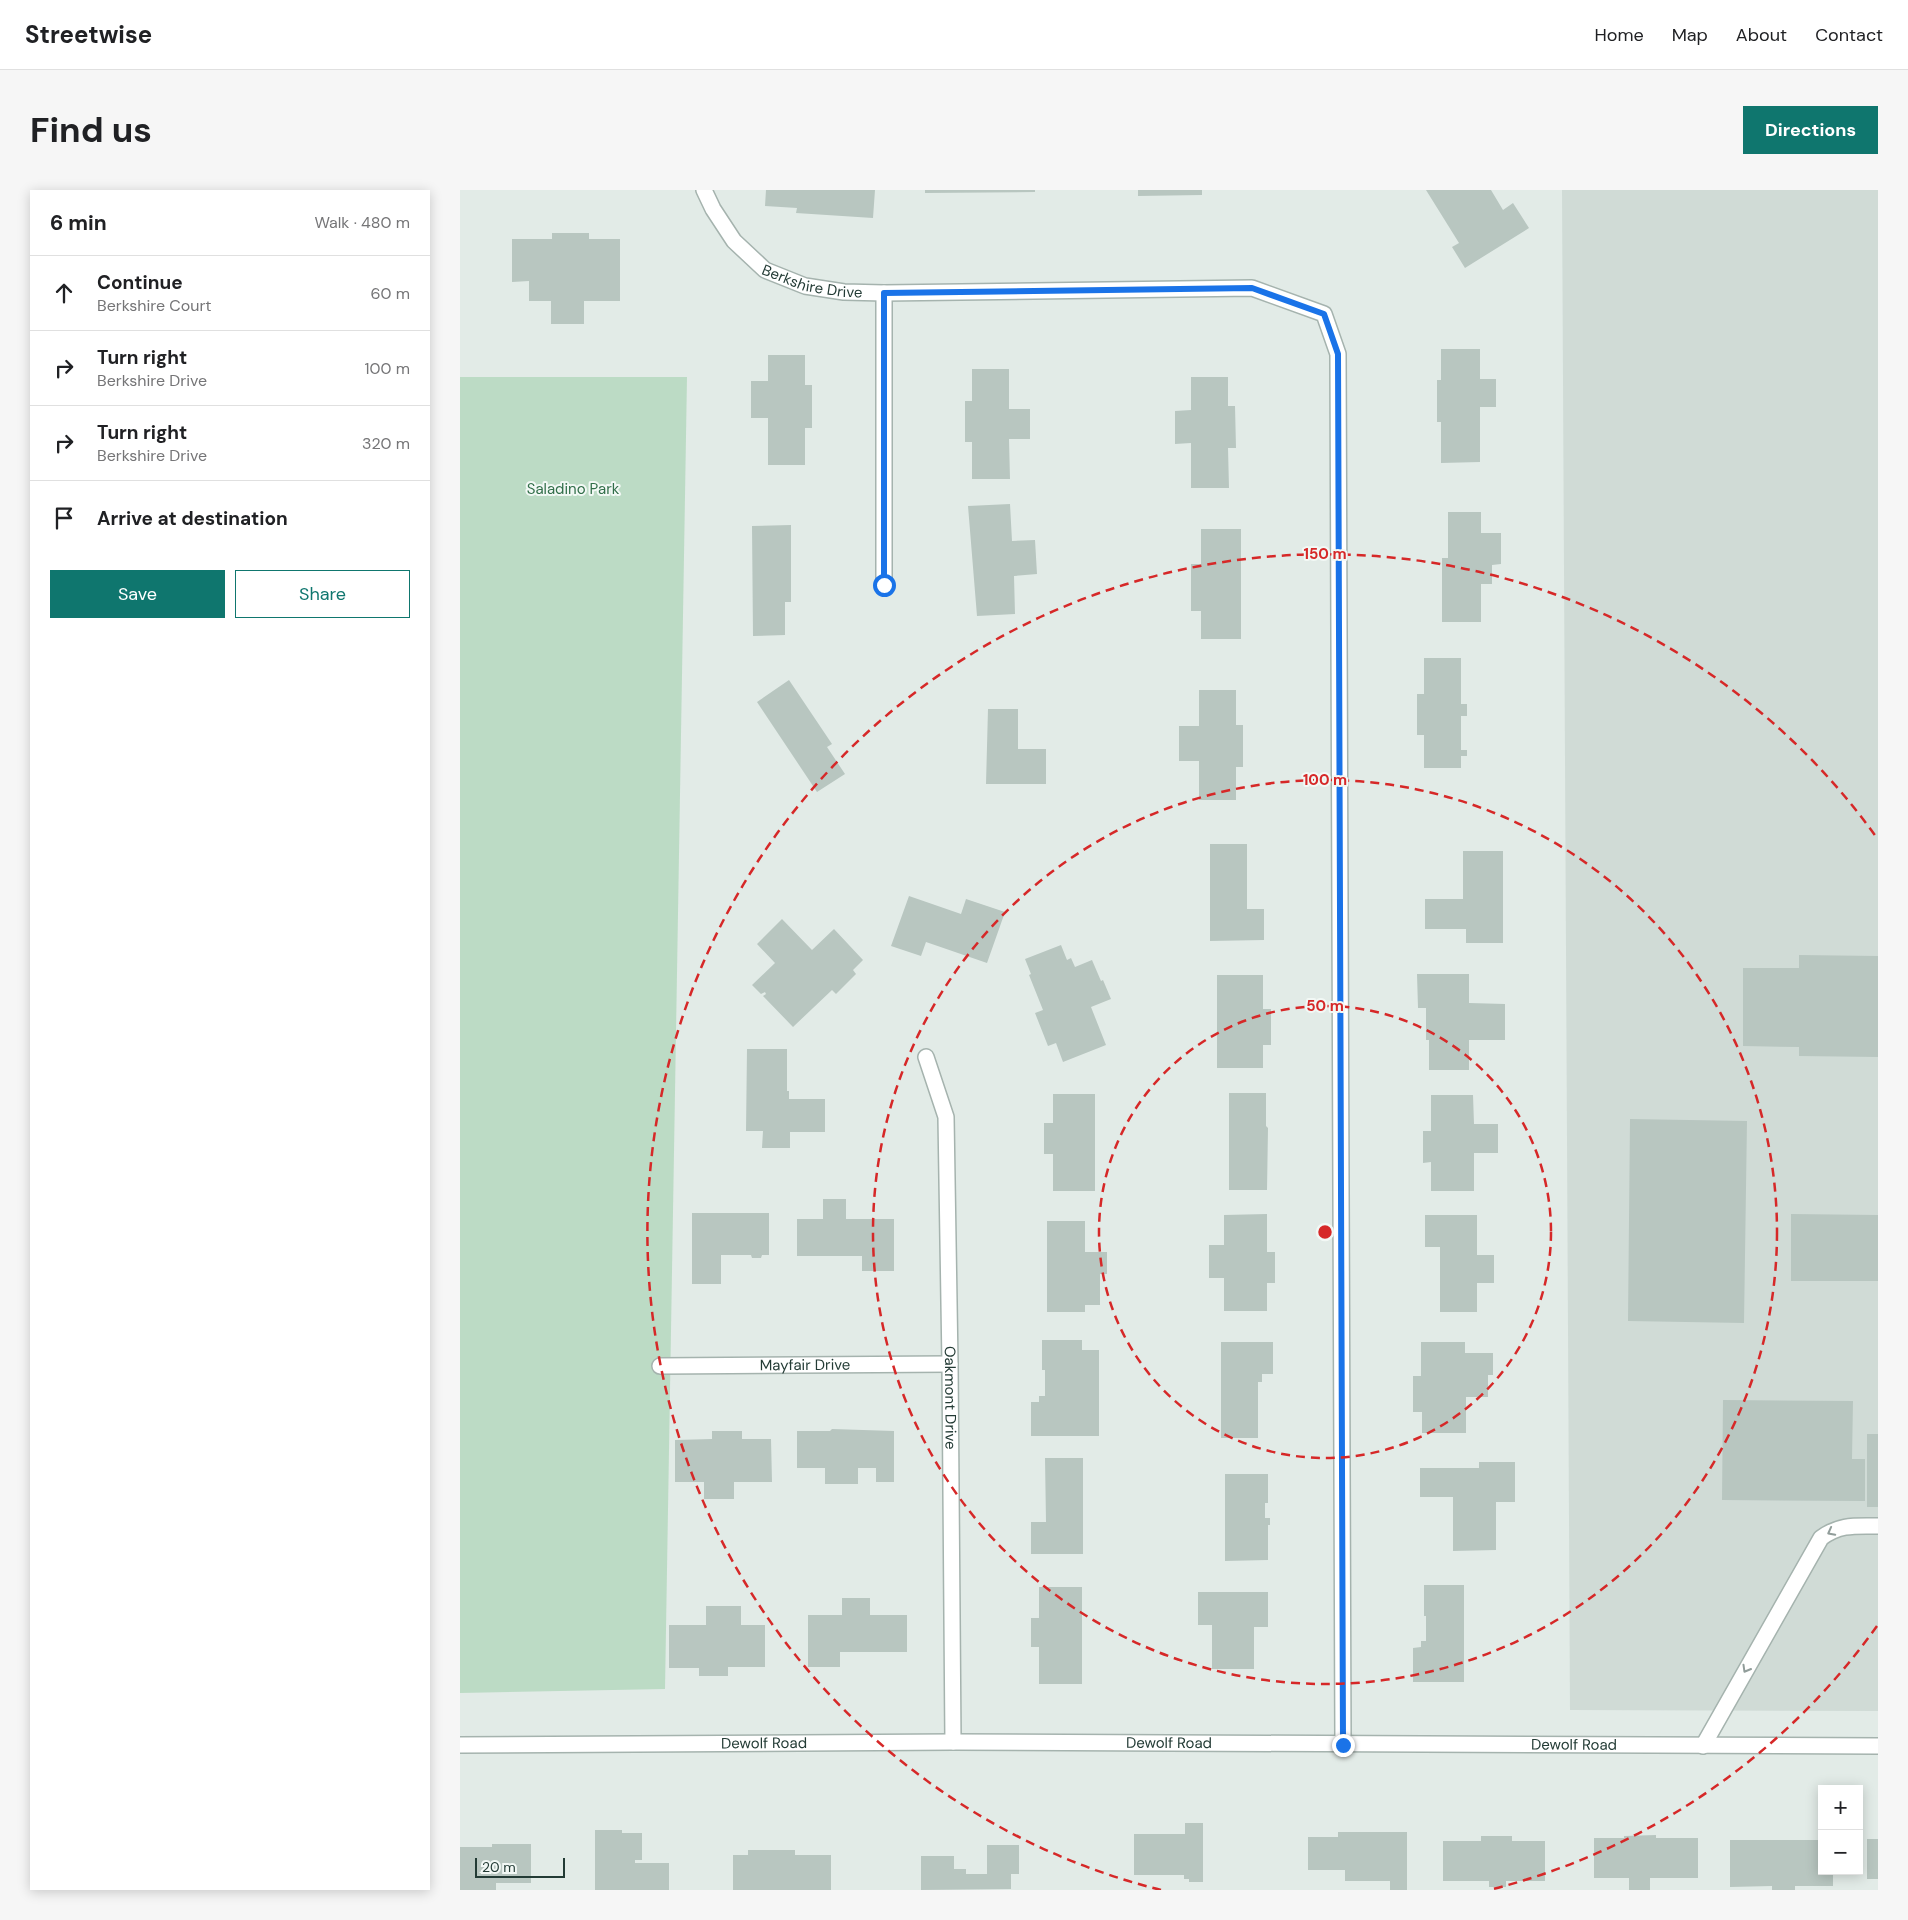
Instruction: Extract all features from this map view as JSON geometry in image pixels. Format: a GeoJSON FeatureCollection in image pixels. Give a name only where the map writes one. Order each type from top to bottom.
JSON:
{"type":"FeatureCollection","features":[{"type":"Feature","properties":{"kind":"street","name":"Berkshire Drive"},"geometry":{"type":"LineString","coordinates":[[704,190],[713,209],[734,241],[765,270],[805,286],[844,292],[884,293],[1252,288],[1324,314],[1338,354],[1343,1745]]}},
{"type":"Feature","properties":{"kind":"street"},"geometry":{"type":"LineString","coordinates":[[884,293],[884,585]]}},
{"type":"Feature","properties":{"kind":"street","name":"Oakmont Drive"},"geometry":{"type":"LineString","coordinates":[[926,1057],[946,1117],[953,1742]]}},
{"type":"Feature","properties":{"kind":"street","name":"Mayfair Drive"},"geometry":{"type":"LineString","coordinates":[[660,1366],[950,1364]]}},
{"type":"Feature","properties":{"kind":"street"},"geometry":{"type":"LineString","coordinates":[[1703,1746],[1821,1538],[1831,1530],[1847,1526],[1878,1526]]}},
{"type":"Feature","properties":{"kind":"street","name":"Dewolf Road"},"geometry":{"type":"LineString","coordinates":[[460,1745],[953,1742],[1878,1746]]}},
{"type":"Feature","properties":{"kind":"shaded area"},"geometry":{"type":"Polygon","coordinates":[[[1562,190],[1878,190],[1878,1711],[1570,1710],[1562,190]]]}},
{"type":"Feature","properties":{"kind":"green space","name":"Saladino Park"},"geometry":{"type":"Polygon","coordinates":[[[460,377],[687,377],[665,1689],[460,1693],[460,377]]]}},
{"type":"Feature","properties":{"kind":"building"},"geometry":{"type":"Polygon","coordinates":[[[766,190],[875,190],[873,218],[796,213],[797,208],[765,206],[766,190]]]}},
{"type":"Feature","properties":{"kind":"building"},"geometry":{"type":"Polygon","coordinates":[[[925,190],[1035,190],[1035,192],[925,193],[925,190]]]}},
{"type":"Feature","properties":{"kind":"building"},"geometry":{"type":"Polygon","coordinates":[[[1138,190],[1202,190],[1202,195],[1138,196],[1138,190]]]}},
{"type":"Feature","properties":{"kind":"building"},"geometry":{"type":"Polygon","coordinates":[[[1426,190],[1491,190],[1503,210],[1513,203],[1529,228],[1465,268],[1452,247],[1459,243],[1426,190]]]}},
{"type":"Feature","properties":{"kind":"building"},"geometry":{"type":"Polygon","coordinates":[[[552,233],[589,233],[589,239],[620,239],[620,301],[584,301],[584,324],[551,324],[551,301],[529,301],[529,281],[512,282],[512,239],[552,239],[552,233]]]}},
{"type":"Feature","properties":{"kind":"building"},"geometry":{"type":"Polygon","coordinates":[[[1441,349],[1480,349],[1480,379],[1496,379],[1496,407],[1480,407],[1480,462],[1441,463],[1441,422],[1437,422],[1437,380],[1441,380],[1441,349]]]}},
{"type":"Feature","properties":{"kind":"building"},"geometry":{"type":"Polygon","coordinates":[[[768,355],[805,355],[805,385],[812,385],[812,428],[805,428],[805,465],[768,465],[768,418],[751,418],[751,381],[768,381],[768,355]]]}},
{"type":"Feature","properties":{"kind":"building"},"geometry":{"type":"Polygon","coordinates":[[[972,369],[1009,369],[1009,409],[1030,409],[1030,439],[1009,439],[1010,479],[972,479],[972,442],[965,442],[965,401],[972,401],[972,369]]]}},
{"type":"Feature","properties":{"kind":"building"},"geometry":{"type":"Polygon","coordinates":[[[1191,377],[1228,377],[1228,406],[1235,406],[1236,448],[1228,448],[1229,488],[1191,488],[1191,443],[1175,444],[1175,411],[1191,410],[1191,377]]]}},
{"type":"Feature","properties":{"kind":"building"},"geometry":{"type":"Polygon","coordinates":[[[1010,504],[1012,541],[1035,540],[1037,574],[1014,576],[1015,614],[977,616],[968,506],[1010,504]]]}},
{"type":"Feature","properties":{"kind":"building"},"geometry":{"type":"Polygon","coordinates":[[[1448,512],[1481,512],[1481,533],[1501,533],[1501,564],[1492,565],[1492,584],[1481,584],[1481,622],[1442,622],[1442,558],[1448,558],[1448,512]]]}},
{"type":"Feature","properties":{"kind":"building"},"geometry":{"type":"Polygon","coordinates":[[[791,525],[791,602],[785,602],[785,635],[753,636],[752,526],[791,525]]]}},
{"type":"Feature","properties":{"kind":"building"},"geometry":{"type":"Polygon","coordinates":[[[1201,529],[1241,529],[1241,639],[1201,639],[1201,611],[1191,611],[1191,564],[1201,564],[1201,529]]]}},
{"type":"Feature","properties":{"kind":"building"},"geometry":{"type":"Polygon","coordinates":[[[1424,658],[1461,658],[1461,704],[1467,704],[1467,716],[1461,716],[1461,750],[1467,750],[1467,756],[1461,756],[1461,768],[1424,768],[1424,735],[1417,735],[1417,694],[1424,694],[1424,658]]]}},
{"type":"Feature","properties":{"kind":"building"},"geometry":{"type":"Polygon","coordinates":[[[789,680],[832,744],[827,747],[845,774],[817,792],[757,702],[789,680]]]}},
{"type":"Feature","properties":{"kind":"building"},"geometry":{"type":"Polygon","coordinates":[[[1199,690],[1236,690],[1236,725],[1243,725],[1243,767],[1236,767],[1236,800],[1199,800],[1199,761],[1179,761],[1179,726],[1199,726],[1199,690]]]}},
{"type":"Feature","properties":{"kind":"building"},"geometry":{"type":"Polygon","coordinates":[[[988,709],[1018,709],[1018,749],[1046,749],[1046,784],[986,784],[988,709]]]}},
{"type":"Feature","properties":{"kind":"building"},"geometry":{"type":"Polygon","coordinates":[[[1210,844],[1247,844],[1247,909],[1264,909],[1264,940],[1210,941],[1210,844]]]}},
{"type":"Feature","properties":{"kind":"building"},"geometry":{"type":"Polygon","coordinates":[[[1463,851],[1503,851],[1503,943],[1466,943],[1466,929],[1425,929],[1425,899],[1463,899],[1463,851]]]}},
{"type":"Feature","properties":{"kind":"building"},"geometry":{"type":"Polygon","coordinates":[[[909,896],[961,914],[966,899],[1005,912],[987,963],[926,942],[921,956],[891,946],[909,896]]]}},
{"type":"Feature","properties":{"kind":"building"},"geometry":{"type":"Polygon","coordinates":[[[782,919],[812,950],[834,929],[863,960],[853,970],[856,974],[836,994],[832,990],[793,1027],[763,996],[766,994],[765,992],[761,994],[752,985],[775,963],[757,944],[782,919]]]}},
{"type":"Feature","properties":{"kind":"building"},"geometry":{"type":"Polygon","coordinates":[[[1061,945],[1067,960],[1071,958],[1075,967],[1092,960],[1111,999],[1091,1007],[1106,1045],[1063,1062],[1056,1043],[1048,1046],[1035,1013],[1043,1010],[1029,975],[1031,974],[1025,959],[1061,945]]]}},
{"type":"Feature","properties":{"kind":"building"},"geometry":{"type":"Polygon","coordinates":[[[1799,955],[1878,956],[1878,1057],[1799,1056],[1799,1047],[1743,1046],[1743,968],[1799,968],[1799,955]]]}},
{"type":"Feature","properties":{"kind":"building"},"geometry":{"type":"Polygon","coordinates":[[[1417,974],[1469,974],[1469,1003],[1505,1004],[1505,1040],[1469,1040],[1469,1070],[1429,1070],[1429,1040],[1426,1040],[1426,1008],[1418,1008],[1417,974]]]}},
{"type":"Feature","properties":{"kind":"building"},"geometry":{"type":"Polygon","coordinates":[[[1217,975],[1263,975],[1263,1009],[1271,1009],[1271,1045],[1263,1045],[1263,1068],[1217,1068],[1217,975]]]}},
{"type":"Feature","properties":{"kind":"building"},"geometry":{"type":"Polygon","coordinates":[[[747,1049],[787,1049],[787,1091],[789,1091],[789,1099],[825,1099],[825,1132],[790,1132],[790,1148],[762,1148],[763,1131],[746,1131],[747,1049]]]}},
{"type":"Feature","properties":{"kind":"building"},"geometry":{"type":"Polygon","coordinates":[[[1229,1093],[1266,1093],[1266,1126],[1268,1128],[1267,1190],[1229,1190],[1229,1093]]]}},
{"type":"Feature","properties":{"kind":"building"},"geometry":{"type":"Polygon","coordinates":[[[1053,1094],[1095,1094],[1095,1191],[1053,1191],[1053,1154],[1044,1154],[1044,1123],[1053,1123],[1053,1094]]]}},
{"type":"Feature","properties":{"kind":"building"},"geometry":{"type":"Polygon","coordinates":[[[1431,1095],[1473,1095],[1474,1124],[1498,1124],[1498,1153],[1474,1153],[1474,1191],[1431,1191],[1431,1162],[1423,1163],[1423,1131],[1431,1131],[1431,1095]]]}},
{"type":"Feature","properties":{"kind":"building"},"geometry":{"type":"Polygon","coordinates":[[[1630,1119],[1747,1121],[1744,1323],[1628,1321],[1630,1119]]]}},
{"type":"Feature","properties":{"kind":"building"},"geometry":{"type":"Polygon","coordinates":[[[823,1199],[846,1199],[846,1219],[894,1219],[894,1271],[862,1271],[862,1256],[797,1256],[797,1219],[823,1219],[823,1199]]]}},
{"type":"Feature","properties":{"kind":"building"},"geometry":{"type":"Polygon","coordinates":[[[692,1213],[769,1213],[769,1255],[762,1255],[761,1258],[752,1258],[751,1255],[721,1255],[721,1284],[692,1284],[692,1213]]]}},
{"type":"Feature","properties":{"kind":"building"},"geometry":{"type":"Polygon","coordinates":[[[1267,1214],[1267,1252],[1275,1252],[1275,1283],[1267,1283],[1267,1311],[1224,1311],[1224,1278],[1209,1278],[1209,1245],[1224,1245],[1224,1215],[1267,1214]]]}},
{"type":"Feature","properties":{"kind":"building"},"geometry":{"type":"Polygon","coordinates":[[[1791,1214],[1878,1215],[1878,1281],[1791,1281],[1791,1214]]]}},
{"type":"Feature","properties":{"kind":"building"},"geometry":{"type":"Polygon","coordinates":[[[1425,1215],[1477,1215],[1477,1255],[1494,1255],[1494,1283],[1477,1283],[1477,1312],[1440,1312],[1440,1247],[1425,1247],[1425,1215]]]}},
{"type":"Feature","properties":{"kind":"building"},"geometry":{"type":"Polygon","coordinates":[[[1047,1221],[1085,1221],[1085,1252],[1107,1252],[1107,1274],[1100,1274],[1100,1305],[1085,1305],[1085,1312],[1047,1312],[1047,1221]]]}},
{"type":"Feature","properties":{"kind":"building"},"geometry":{"type":"Polygon","coordinates":[[[1042,1340],[1082,1340],[1082,1350],[1099,1350],[1099,1436],[1031,1436],[1031,1402],[1039,1402],[1039,1396],[1045,1396],[1045,1370],[1042,1370],[1042,1340]]]}},
{"type":"Feature","properties":{"kind":"building"},"geometry":{"type":"Polygon","coordinates":[[[1221,1342],[1273,1342],[1273,1374],[1262,1374],[1262,1382],[1258,1382],[1258,1438],[1221,1438],[1221,1342]]]}},
{"type":"Feature","properties":{"kind":"building"},"geometry":{"type":"Polygon","coordinates":[[[1421,1342],[1465,1342],[1465,1353],[1493,1353],[1493,1375],[1488,1375],[1488,1397],[1466,1397],[1466,1433],[1422,1433],[1422,1412],[1413,1412],[1413,1376],[1421,1376],[1421,1342]]]}},
{"type":"Feature","properties":{"kind":"building"},"geometry":{"type":"Polygon","coordinates":[[[1723,1400],[1853,1401],[1852,1459],[1865,1459],[1865,1501],[1722,1500],[1723,1400]]]}},
{"type":"Feature","properties":{"kind":"building"},"geometry":{"type":"Polygon","coordinates":[[[832,1429],[894,1431],[894,1482],[876,1482],[876,1468],[858,1468],[858,1484],[825,1484],[825,1468],[797,1468],[797,1431],[830,1431],[832,1429]]]}},
{"type":"Feature","properties":{"kind":"building"},"geometry":{"type":"Polygon","coordinates":[[[712,1431],[742,1431],[742,1439],[771,1439],[772,1482],[734,1482],[734,1499],[704,1499],[704,1482],[675,1482],[675,1440],[712,1439],[712,1431]]]}},
{"type":"Feature","properties":{"kind":"building"},"geometry":{"type":"Polygon","coordinates":[[[1867,1434],[1878,1434],[1878,1507],[1867,1507],[1867,1434]]]}},
{"type":"Feature","properties":{"kind":"building"},"geometry":{"type":"Polygon","coordinates":[[[1045,1458],[1083,1458],[1083,1554],[1031,1554],[1031,1522],[1046,1522],[1045,1458]]]}},
{"type":"Feature","properties":{"kind":"building"},"geometry":{"type":"Polygon","coordinates":[[[1479,1462],[1515,1462],[1515,1502],[1496,1502],[1496,1550],[1453,1551],[1453,1497],[1420,1497],[1420,1468],[1479,1468],[1479,1462]]]}},
{"type":"Feature","properties":{"kind":"building"},"geometry":{"type":"Polygon","coordinates":[[[1225,1474],[1268,1474],[1268,1503],[1265,1503],[1265,1518],[1270,1518],[1270,1525],[1268,1525],[1268,1560],[1225,1561],[1225,1474]]]}},
{"type":"Feature","properties":{"kind":"building"},"geometry":{"type":"Polygon","coordinates":[[[1424,1585],[1464,1585],[1464,1682],[1413,1682],[1413,1648],[1421,1647],[1421,1641],[1426,1641],[1424,1585]]]}},
{"type":"Feature","properties":{"kind":"building"},"geometry":{"type":"Polygon","coordinates":[[[1039,1587],[1082,1587],[1082,1684],[1039,1684],[1039,1647],[1031,1647],[1031,1618],[1039,1618],[1039,1587]]]}},
{"type":"Feature","properties":{"kind":"building"},"geometry":{"type":"Polygon","coordinates":[[[1198,1592],[1268,1592],[1268,1627],[1254,1627],[1254,1669],[1212,1669],[1212,1625],[1198,1625],[1198,1592]]]}},
{"type":"Feature","properties":{"kind":"building"},"geometry":{"type":"Polygon","coordinates":[[[842,1598],[870,1598],[870,1615],[907,1615],[907,1652],[840,1652],[840,1667],[808,1667],[808,1615],[842,1615],[842,1598]]]}},
{"type":"Feature","properties":{"kind":"building"},"geometry":{"type":"Polygon","coordinates":[[[706,1606],[741,1606],[741,1625],[765,1625],[765,1667],[728,1667],[728,1676],[699,1676],[699,1668],[669,1668],[669,1625],[706,1625],[706,1606]]]}},
{"type":"Feature","properties":{"kind":"building"},"geometry":{"type":"Polygon","coordinates":[[[1185,1823],[1203,1823],[1203,1882],[1189,1882],[1189,1879],[1184,1879],[1184,1875],[1134,1875],[1134,1834],[1185,1834],[1185,1823]]]}},
{"type":"Feature","properties":{"kind":"building"},"geometry":{"type":"Polygon","coordinates":[[[595,1830],[622,1830],[622,1833],[642,1833],[642,1860],[635,1860],[635,1863],[669,1863],[669,1890],[595,1890],[595,1830]]]}},
{"type":"Feature","properties":{"kind":"building"},"geometry":{"type":"Polygon","coordinates":[[[1338,1832],[1407,1832],[1407,1890],[1390,1890],[1390,1881],[1345,1881],[1345,1870],[1308,1870],[1308,1837],[1338,1837],[1338,1832]]]}},
{"type":"Feature","properties":{"kind":"building"},"geometry":{"type":"Polygon","coordinates":[[[1656,1835],[1656,1838],[1698,1838],[1698,1878],[1650,1878],[1650,1890],[1629,1890],[1629,1878],[1594,1878],[1594,1838],[1656,1835]]]}},
{"type":"Feature","properties":{"kind":"building"},"geometry":{"type":"Polygon","coordinates":[[[1481,1836],[1512,1836],[1512,1841],[1545,1841],[1545,1881],[1506,1881],[1506,1887],[1489,1887],[1489,1881],[1443,1881],[1443,1841],[1481,1841],[1481,1836]]]}},
{"type":"Feature","properties":{"kind":"building"},"geometry":{"type":"Polygon","coordinates":[[[1867,1839],[1878,1839],[1878,1879],[1867,1879],[1867,1839]]]}},
{"type":"Feature","properties":{"kind":"building"},"geometry":{"type":"Polygon","coordinates":[[[1730,1840],[1818,1840],[1818,1875],[1833,1875],[1833,1886],[1795,1886],[1795,1890],[1772,1890],[1772,1886],[1730,1887],[1730,1840]]]}},
{"type":"Feature","properties":{"kind":"building"},"geometry":{"type":"Polygon","coordinates":[[[492,1844],[531,1844],[531,1883],[496,1883],[496,1890],[460,1890],[460,1847],[492,1847],[492,1844]]]}},
{"type":"Feature","properties":{"kind":"building"},"geometry":{"type":"Polygon","coordinates":[[[987,1845],[1019,1845],[1019,1874],[1011,1874],[1011,1889],[921,1890],[921,1856],[954,1856],[954,1869],[966,1869],[966,1874],[987,1874],[987,1845]]]}},
{"type":"Feature","properties":{"kind":"building"},"geometry":{"type":"Polygon","coordinates":[[[748,1850],[795,1850],[795,1855],[831,1855],[831,1890],[733,1890],[733,1855],[748,1855],[748,1850]]]}},
{"type":"Feature","properties":{"kind":"route"},"geometry":{"type":"LineString","coordinates":[[884,585],[884,293],[1252,288],[1324,314],[1338,354],[1343,1745]]}}]}
